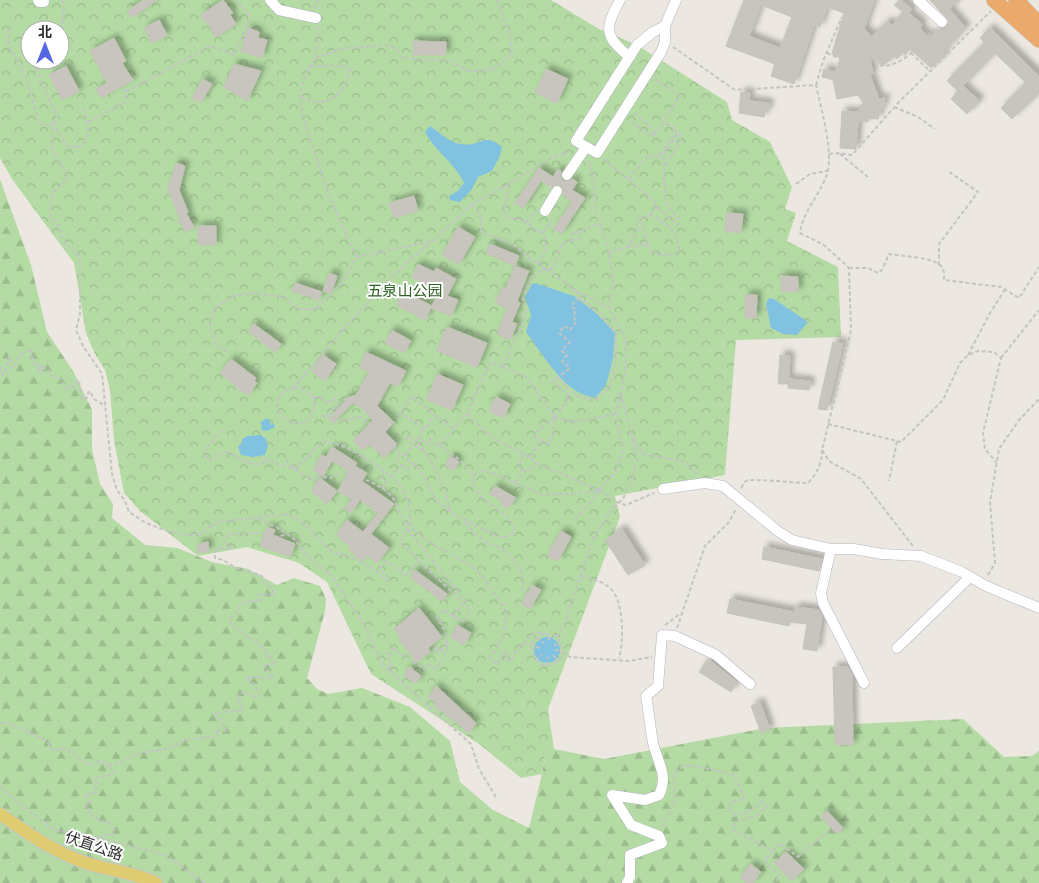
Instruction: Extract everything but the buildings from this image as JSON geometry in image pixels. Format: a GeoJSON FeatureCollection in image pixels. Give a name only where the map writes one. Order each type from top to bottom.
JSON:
{"type":"FeatureCollection","features":[{"type":"Feature","properties":{"kind":"highway"},"geometry":{"type":"LineString","coordinates":[[1016,0],[1039,24]]}},
{"type":"Feature","properties":{"kind":"highway"},"geometry":{"type":"LineString","coordinates":[[996,2],[1039,40]]}},
{"type":"Feature","properties":{"kind":"main road","name":"伏直公路"},"geometry":{"type":"LineString","coordinates":[[0,814],[34,837],[66,855],[89,864],[156,883]]}},
{"type":"Feature","properties":{"kind":"street"},"geometry":{"type":"LineString","coordinates":[[38,0],[39,2],[44,2],[43,0]]}},
{"type":"Feature","properties":{"kind":"street"},"geometry":{"type":"LineString","coordinates":[[270,0],[279,10],[316,18]]}},
{"type":"Feature","properties":{"kind":"street"},"geometry":{"type":"LineString","coordinates":[[620,0],[610,18],[608,27],[610,37],[630,57]]}},
{"type":"Feature","properties":{"kind":"street"},"geometry":{"type":"LineString","coordinates":[[665,26],[653,32],[637,45],[576,141],[597,153],[661,52],[665,42],[665,26],[676,0]]}},
{"type":"Feature","properties":{"kind":"street"},"geometry":{"type":"LineString","coordinates":[[918,0],[942,22]]}},
{"type":"Feature","properties":{"kind":"street"},"geometry":{"type":"LineString","coordinates":[[567,175],[586,147]]}},
{"type":"Feature","properties":{"kind":"street"},"geometry":{"type":"LineString","coordinates":[[545,211],[557,191]]}},
{"type":"Feature","properties":{"kind":"street"},"geometry":{"type":"LineString","coordinates":[[664,490],[705,482],[723,486],[792,540],[831,549],[854,549],[894,555],[921,556],[1039,608]]}},
{"type":"Feature","properties":{"kind":"street"},"geometry":{"type":"LineString","coordinates":[[831,549],[821,593],[822,598],[864,683]]}},
{"type":"Feature","properties":{"kind":"street"},"geometry":{"type":"LineString","coordinates":[[897,648],[970,577]]}},
{"type":"Feature","properties":{"kind":"street"},"geometry":{"type":"LineString","coordinates":[[627,883],[630,877],[630,855],[662,843],[659,836],[631,825],[612,795],[645,800],[659,795],[663,789],[662,767],[654,745],[646,696],[658,686],[662,635],[675,636],[716,655],[750,684]]}},
{"type":"Feature","properties":{"kind":"path"},"geometry":{"type":"LineString","coordinates":[[62,0],[64,4],[63,20]]}},
{"type":"Feature","properties":{"kind":"path"},"geometry":{"type":"LineString","coordinates":[[126,92],[210,46],[234,55],[250,17],[236,0]]}},
{"type":"Feature","properties":{"kind":"path"},"geometry":{"type":"LineString","coordinates":[[227,351],[216,345],[210,325],[214,309],[233,296],[252,293],[285,297],[297,309],[317,309],[344,280],[356,256],[324,181],[306,126],[301,96],[303,81],[315,58],[341,48],[387,46],[398,50],[402,58],[452,61],[468,71],[493,70],[512,54],[509,32],[498,1],[495,0]]}},
{"type":"Feature","properties":{"kind":"path"},"geometry":{"type":"LineString","coordinates":[[829,154],[852,155],[894,107],[996,2]]}},
{"type":"Feature","properties":{"kind":"path"},"geometry":{"type":"LineString","coordinates":[[842,17],[816,85],[829,154],[827,171],[802,222],[800,233],[824,245],[849,268],[868,268],[878,273],[882,270],[889,254],[910,256],[939,265],[944,271],[944,280],[1001,287],[1019,298],[1039,267]]}},
{"type":"Feature","properties":{"kind":"path"},"geometry":{"type":"LineString","coordinates":[[827,53],[861,68],[865,58],[876,65],[888,67],[905,58],[942,22]]}},
{"type":"Feature","properties":{"kind":"path"},"geometry":{"type":"LineString","coordinates":[[11,28],[7,39],[9,47],[28,82],[38,120],[42,126],[53,124]]}},
{"type":"Feature","properties":{"kind":"path"},"geometry":{"type":"LineString","coordinates":[[665,42],[735,90],[816,85]]}},
{"type":"Feature","properties":{"kind":"path"},"geometry":{"type":"LineString","coordinates":[[910,53],[930,71]]}},
{"type":"Feature","properties":{"kind":"path"},"geometry":{"type":"LineString","coordinates":[[301,96],[314,102],[327,101],[339,94],[349,79],[350,70],[343,66],[311,66]]}},
{"type":"Feature","properties":{"kind":"path"},"geometry":{"type":"LineString","coordinates":[[35,70],[57,116],[53,124],[51,147],[68,176],[63,184],[52,193],[50,218],[60,226],[59,233],[64,242],[80,257],[80,314],[76,330],[83,346],[102,374],[112,474],[117,490],[125,501],[129,512],[146,523],[170,532],[188,535],[201,534],[212,525],[226,521],[288,514],[304,523],[325,546],[334,552],[354,558],[369,566],[388,581],[389,578],[380,568],[386,561],[406,576],[419,561]]}},
{"type":"Feature","properties":{"kind":"path"},"geometry":{"type":"LineString","coordinates":[[624,110],[649,135],[655,134],[663,122],[678,96],[647,73]]}},
{"type":"Feature","properties":{"kind":"path"},"geometry":{"type":"LineString","coordinates":[[88,122],[125,102],[126,92],[123,88]]}},
{"type":"Feature","properties":{"kind":"path"},"geometry":{"type":"LineString","coordinates":[[894,107],[918,117],[935,130]]}},
{"type":"Feature","properties":{"kind":"path"},"geometry":{"type":"LineString","coordinates":[[53,124],[66,146],[77,148],[86,139],[88,122],[82,108]]}},
{"type":"Feature","properties":{"kind":"path"},"geometry":{"type":"LineString","coordinates":[[624,110],[653,129],[655,134]]}},
{"type":"Feature","properties":{"kind":"path"},"geometry":{"type":"LineString","coordinates":[[663,122],[677,130],[663,157],[666,165]]}},
{"type":"Feature","properties":{"kind":"path"},"geometry":{"type":"LineString","coordinates":[[597,153],[654,200],[657,207],[678,224],[678,218],[664,200],[664,177],[666,165],[682,137],[678,133],[658,158],[649,154],[629,179]]}},
{"type":"Feature","properties":{"kind":"path"},"geometry":{"type":"LineString","coordinates":[[294,387],[387,282],[470,205],[550,158],[586,147],[594,181],[595,211],[609,253],[613,284],[609,308]]}},
{"type":"Feature","properties":{"kind":"path"},"geometry":{"type":"LineString","coordinates":[[838,153],[868,177]]}},
{"type":"Feature","properties":{"kind":"path"},"geometry":{"type":"LineString","coordinates":[[796,184],[810,174],[827,171]]}},
{"type":"Feature","properties":{"kind":"path"},"geometry":{"type":"LineString","coordinates":[[939,265],[939,244],[978,192],[948,171]]}},
{"type":"Feature","properties":{"kind":"path"},"geometry":{"type":"LineString","coordinates":[[508,184],[504,215],[511,219],[527,222],[532,228],[543,233]]}},
{"type":"Feature","properties":{"kind":"path"},"geometry":{"type":"LineString","coordinates":[[470,205],[475,208],[482,219],[481,232],[513,244],[529,258],[575,290],[609,308],[626,340],[625,372],[616,414],[622,454],[614,474],[575,519]]}},
{"type":"Feature","properties":{"kind":"path"},"geometry":{"type":"LineString","coordinates":[[627,247],[637,232],[636,227],[639,219],[650,215],[657,207]]}},
{"type":"Feature","properties":{"kind":"path"},"geometry":{"type":"LineString","coordinates":[[527,222],[535,210],[545,211],[552,220],[543,233],[546,250],[539,264]]}},
{"type":"Feature","properties":{"kind":"path"},"geometry":{"type":"LineString","coordinates":[[643,218],[642,224],[647,244],[651,251],[662,255],[676,254],[678,249],[674,231],[666,223],[650,215]]}},
{"type":"Feature","properties":{"kind":"path"},"geometry":{"type":"LineString","coordinates":[[573,240],[571,237],[573,232],[579,232],[598,224]]}},
{"type":"Feature","properties":{"kind":"path"},"geometry":{"type":"LineString","coordinates":[[503,367],[522,326],[526,310],[523,299],[532,277],[544,268],[552,269],[562,243],[576,241],[581,237],[579,232]]}},
{"type":"Feature","properties":{"kind":"path"},"geometry":{"type":"LineString","coordinates":[[356,256],[433,241]]}},
{"type":"Feature","properties":{"kind":"path"},"geometry":{"type":"LineString","coordinates":[[609,253],[627,247],[647,244]]}},
{"type":"Feature","properties":{"kind":"path"},"geometry":{"type":"LineString","coordinates":[[676,630],[705,546],[729,522],[736,509],[741,487],[746,481],[756,480],[794,484],[808,482],[817,474],[851,331],[849,268]]}},
{"type":"Feature","properties":{"kind":"path"},"geometry":{"type":"LineString","coordinates":[[558,377],[579,398],[596,400],[609,388],[616,360],[616,332],[600,314],[579,297],[575,290]]}},
{"type":"Feature","properties":{"kind":"path"},"geometry":{"type":"LineString","coordinates":[[828,424],[901,442],[943,400],[960,363],[968,355],[990,313],[1006,290]]}},
{"type":"Feature","properties":{"kind":"path"},"geometry":{"type":"LineString","coordinates":[[555,417],[553,438],[549,444],[534,436],[555,417],[570,397],[553,381],[570,368],[562,361],[567,355],[562,351],[570,342],[559,333],[564,326],[570,330],[577,321],[573,316],[576,310],[571,306],[579,297]]}},
{"type":"Feature","properties":{"kind":"path"},"geometry":{"type":"LineString","coordinates":[[996,462],[985,449],[983,432],[1001,358],[1039,310]]}},
{"type":"Feature","properties":{"kind":"path"},"geometry":{"type":"LineString","coordinates":[[0,366],[2,375],[7,368],[9,356],[13,368],[16,367],[19,356],[32,349],[31,355],[42,373],[39,365],[48,370],[51,375],[60,379],[66,388],[70,390],[70,385],[74,388],[74,384],[79,380],[81,398],[87,398],[90,391],[94,399],[105,406]]}},
{"type":"Feature","properties":{"kind":"path"},"geometry":{"type":"LineString","coordinates":[[968,355],[978,351],[994,352],[1001,358]]}},
{"type":"Feature","properties":{"kind":"path"},"geometry":{"type":"LineString","coordinates":[[317,361],[336,372]]}},
{"type":"Feature","properties":{"kind":"path"},"geometry":{"type":"LineString","coordinates":[[439,446],[467,414],[490,362],[526,377],[555,417],[574,422],[616,414]]}},
{"type":"Feature","properties":{"kind":"path"},"geometry":{"type":"LineString","coordinates":[[294,387],[302,387],[308,391],[313,397],[314,405],[313,412],[308,419],[302,423],[294,424],[281,416],[278,409],[278,401],[286,389],[294,387]]}},
{"type":"Feature","properties":{"kind":"path"},"geometry":{"type":"LineString","coordinates":[[556,637],[564,625],[594,536],[614,507],[623,499],[632,479],[637,459],[620,390]]}},
{"type":"Feature","properties":{"kind":"path"},"geometry":{"type":"LineString","coordinates":[[424,428],[400,413],[412,396],[454,429]]}},
{"type":"Feature","properties":{"kind":"path"},"geometry":{"type":"LineString","coordinates":[[313,397],[322,398],[328,404],[334,398],[338,402],[327,416]]}},
{"type":"Feature","properties":{"kind":"path"},"geometry":{"type":"LineString","coordinates":[[983,584],[995,562],[990,502],[998,449],[1019,420],[1039,399]]}},
{"type":"Feature","properties":{"kind":"path"},"geometry":{"type":"LineString","coordinates":[[467,414],[493,438],[530,457],[536,463],[599,490],[619,503],[626,505],[664,490]]}},
{"type":"Feature","properties":{"kind":"path"},"geometry":{"type":"LineString","coordinates":[[416,441],[434,415]]}},
{"type":"Feature","properties":{"kind":"path"},"geometry":{"type":"LineString","coordinates":[[322,416],[327,416]]}},
{"type":"Feature","properties":{"kind":"path"},"geometry":{"type":"LineString","coordinates":[[327,416],[332,422],[361,417],[413,462],[420,470],[434,498],[464,521],[497,536],[505,538],[514,532],[514,527],[510,521],[486,502],[476,490],[473,481],[474,474],[481,471],[490,472],[541,494],[574,494],[599,490]]}},
{"type":"Feature","properties":{"kind":"path"},"geometry":{"type":"LineString","coordinates":[[223,430],[206,448],[204,453],[210,460],[215,459],[216,455],[227,452],[248,463],[259,465],[263,463],[265,458],[276,464],[294,469],[312,480],[316,476],[330,478],[344,472],[382,488],[391,496],[407,529],[470,610],[465,622],[453,617],[443,609],[437,618],[446,632],[448,640],[447,648],[436,669],[428,664],[424,669],[393,648],[387,656],[392,667],[392,673]]}},
{"type":"Feature","properties":{"kind":"path"},"geometry":{"type":"LineString","coordinates":[[423,449],[413,445],[405,438],[407,436],[416,441],[423,449],[441,482],[450,512]]}},
{"type":"Feature","properties":{"kind":"path"},"geometry":{"type":"LineString","coordinates":[[632,436],[643,454],[685,462],[705,482]]}},
{"type":"Feature","properties":{"kind":"path"},"geometry":{"type":"LineString","coordinates":[[419,438],[426,444],[430,439],[460,460],[474,476]]}},
{"type":"Feature","properties":{"kind":"path"},"geometry":{"type":"LineString","coordinates":[[530,457],[541,440]]}},
{"type":"Feature","properties":{"kind":"path"},"geometry":{"type":"LineString","coordinates":[[889,481],[897,441]]}},
{"type":"Feature","properties":{"kind":"path"},"geometry":{"type":"LineString","coordinates":[[294,469],[322,442],[341,445],[396,480],[401,486],[408,505],[412,528],[429,542],[472,566],[482,576],[504,607],[507,613],[505,632],[490,660],[497,664],[504,651],[508,654],[506,659],[511,661],[522,643],[534,632],[546,634],[556,637],[560,641],[562,651],[558,661],[547,665],[541,664],[532,653],[532,646],[537,638],[546,634]]}},
{"type":"Feature","properties":{"kind":"path"},"geometry":{"type":"LineString","coordinates":[[405,456],[413,445]]}},
{"type":"Feature","properties":{"kind":"path"},"geometry":{"type":"LineString","coordinates":[[822,450],[829,461],[861,479],[921,556]]}},
{"type":"Feature","properties":{"kind":"path"},"geometry":{"type":"LineString","coordinates":[[401,453],[396,460],[401,465],[408,469],[413,462]]}},
{"type":"Feature","properties":{"kind":"path"},"geometry":{"type":"LineString","coordinates":[[523,454],[518,466],[522,470],[528,471],[536,463]]}},
{"type":"Feature","properties":{"kind":"path"},"geometry":{"type":"LineString","coordinates":[[286,460],[294,469]]}},
{"type":"Feature","properties":{"kind":"path"},"geometry":{"type":"LineString","coordinates":[[391,477],[401,465]]}},
{"type":"Feature","properties":{"kind":"path"},"geometry":{"type":"LineString","coordinates":[[515,482],[522,470]]}},
{"type":"Feature","properties":{"kind":"path"},"geometry":{"type":"LineString","coordinates":[[382,488],[387,482],[381,478],[385,472]]}},
{"type":"Feature","properties":{"kind":"path"},"geometry":{"type":"LineString","coordinates":[[410,516],[407,529],[403,535],[402,544],[464,602]]}},
{"type":"Feature","properties":{"kind":"path"},"geometry":{"type":"LineString","coordinates":[[256,518],[280,529],[293,538],[312,560],[333,577],[363,624],[382,663],[470,744],[479,769],[496,797]]}},
{"type":"Feature","properties":{"kind":"path"},"geometry":{"type":"LineString","coordinates":[[464,521],[483,541],[500,548],[510,556],[521,573],[524,583],[523,590],[530,597]]}},
{"type":"Feature","properties":{"kind":"path"},"geometry":{"type":"LineString","coordinates":[[108,765],[116,765],[139,752],[154,751],[160,748],[168,749],[186,740],[218,736],[216,730],[225,731],[226,729],[215,714],[243,710],[242,704],[237,699],[238,695],[243,692],[256,697],[260,696],[254,685],[246,677],[272,678],[265,667],[266,665],[276,664],[271,658],[266,657],[269,656],[259,644],[231,625],[230,618],[238,612],[238,607],[242,602],[248,600],[261,601],[258,595],[260,594],[275,594],[266,585],[261,575],[236,568],[223,560],[218,560],[214,556],[218,548],[229,549],[232,547],[226,544],[227,534],[259,533],[278,537],[287,534]]}},
{"type":"Feature","properties":{"kind":"path"},"geometry":{"type":"LineString","coordinates":[[581,576],[594,579],[610,588],[619,603],[622,624],[619,659]]}},
{"type":"Feature","properties":{"kind":"path"},"geometry":{"type":"LineString","coordinates":[[453,617],[464,602]]}},
{"type":"Feature","properties":{"kind":"path"},"geometry":{"type":"LineString","coordinates":[[546,634],[549,637],[548,643]]}},
{"type":"Feature","properties":{"kind":"path"},"geometry":{"type":"LineString","coordinates":[[537,638],[544,643]]}},
{"type":"Feature","properties":{"kind":"path"},"geometry":{"type":"LineString","coordinates":[[434,650],[437,646],[439,649],[436,653],[441,651],[448,640]]}},
{"type":"Feature","properties":{"kind":"path"},"geometry":{"type":"LineString","coordinates":[[560,641],[554,648],[570,657],[628,660],[647,658]]}},
{"type":"Feature","properties":{"kind":"path"},"geometry":{"type":"LineString","coordinates":[[522,643],[540,648]]}},
{"type":"Feature","properties":{"kind":"path"},"geometry":{"type":"LineString","coordinates":[[536,660],[542,655]]}},
{"type":"Feature","properties":{"kind":"path"},"geometry":{"type":"LineString","coordinates":[[552,655],[558,661]]}},
{"type":"Feature","properties":{"kind":"path"},"geometry":{"type":"LineString","coordinates":[[547,665],[548,657]]}},
{"type":"Feature","properties":{"kind":"path"},"geometry":{"type":"LineString","coordinates":[[0,724],[10,723],[19,727],[37,738],[47,741],[54,751],[59,748],[66,748],[85,762],[90,764],[102,761],[108,765],[114,772],[107,776],[97,777],[94,780],[97,783],[95,787],[98,790],[97,792],[85,796],[90,800],[85,805],[89,808],[92,816],[98,820],[110,823],[114,829],[113,835],[104,834],[100,838]]}},
{"type":"Feature","properties":{"kind":"path"},"geometry":{"type":"LineString","coordinates":[[659,836],[662,825],[675,802],[674,773],[683,766],[698,766],[734,775],[745,800],[730,802],[729,809],[736,816],[750,811],[763,801],[766,807],[756,816],[735,822],[733,830],[773,851]]}},
{"type":"Feature","properties":{"kind":"path"},"geometry":{"type":"LineString","coordinates":[[0,786],[16,801],[56,830],[100,838],[165,855],[205,883]]}},
{"type":"Feature","properties":{"kind":"path"},"geometry":{"type":"LineString","coordinates":[[774,883],[782,876],[764,861],[780,842],[798,857],[828,831]]}},
{"type":"Feature","properties":{"kind":"green space","name":"五泉山公园"},"geometry":{"type":"Polygon","coordinates":[[[0,0],[551,0],[599,29],[637,45],[727,102],[732,120],[770,142],[792,187],[785,209],[796,213],[787,241],[838,267],[841,337],[736,340],[725,475],[615,496],[620,517],[548,709],[548,740],[542,774],[521,778],[479,744],[371,674],[327,582],[299,563],[247,547],[198,556],[140,511],[124,493],[114,440],[110,390],[105,370],[95,354],[86,333],[74,263],[12,179],[0,158],[0,0]]]}},
{"type":"Feature","properties":{"kind":"green space"},"geometry":{"type":"Polygon","coordinates":[[[0,179],[31,265],[47,332],[73,371],[92,410],[92,449],[100,484],[113,504],[112,518],[145,545],[177,548],[212,562],[248,569],[277,585],[294,578],[320,586],[326,599],[325,611],[307,678],[317,689],[328,694],[362,688],[410,707],[450,741],[460,782],[493,810],[529,828],[548,740],[548,709],[554,749],[604,759],[765,728],[963,719],[1004,757],[1032,756],[1039,751],[1039,883],[0,883],[0,179]]]}},
{"type":"Feature","properties":{"kind":"water"},"geometry":{"type":"Polygon","coordinates":[[[430,126],[457,143],[467,145],[490,140],[502,147],[500,156],[492,171],[478,177],[472,189],[460,202],[450,200],[449,196],[458,191],[464,183],[456,169],[429,139],[425,132],[430,126]]]}},
{"type":"Feature","properties":{"kind":"water"},"geometry":{"type":"Polygon","coordinates":[[[535,283],[574,296],[596,313],[615,333],[613,359],[606,385],[596,397],[585,395],[565,382],[556,373],[526,332],[531,315],[525,297],[532,284],[535,283]]]}},
{"type":"Feature","properties":{"kind":"water"},"geometry":{"type":"Polygon","coordinates":[[[769,298],[774,299],[808,322],[797,335],[783,334],[771,328],[766,304],[769,298]]]}},
{"type":"Feature","properties":{"kind":"water"},"geometry":{"type":"Polygon","coordinates":[[[265,419],[269,419],[271,425],[274,424],[275,427],[267,431],[261,430],[262,425],[260,423],[265,419]]]}},
{"type":"Feature","properties":{"kind":"water"},"geometry":{"type":"Polygon","coordinates":[[[261,435],[266,439],[268,446],[265,455],[253,457],[241,455],[238,447],[242,444],[242,439],[248,436],[261,435]]]}},
{"type":"Feature","properties":{"kind":"water"},"geometry":{"type":"Polygon","coordinates":[[[547,637],[557,640],[560,650],[557,660],[547,663],[537,660],[534,650],[537,640],[547,637]]]}},
{"type":"Feature","properties":{"kind":"tunnel"},"geometry":{"type":"LineString","coordinates":[[557,191],[567,175]]}}]}
